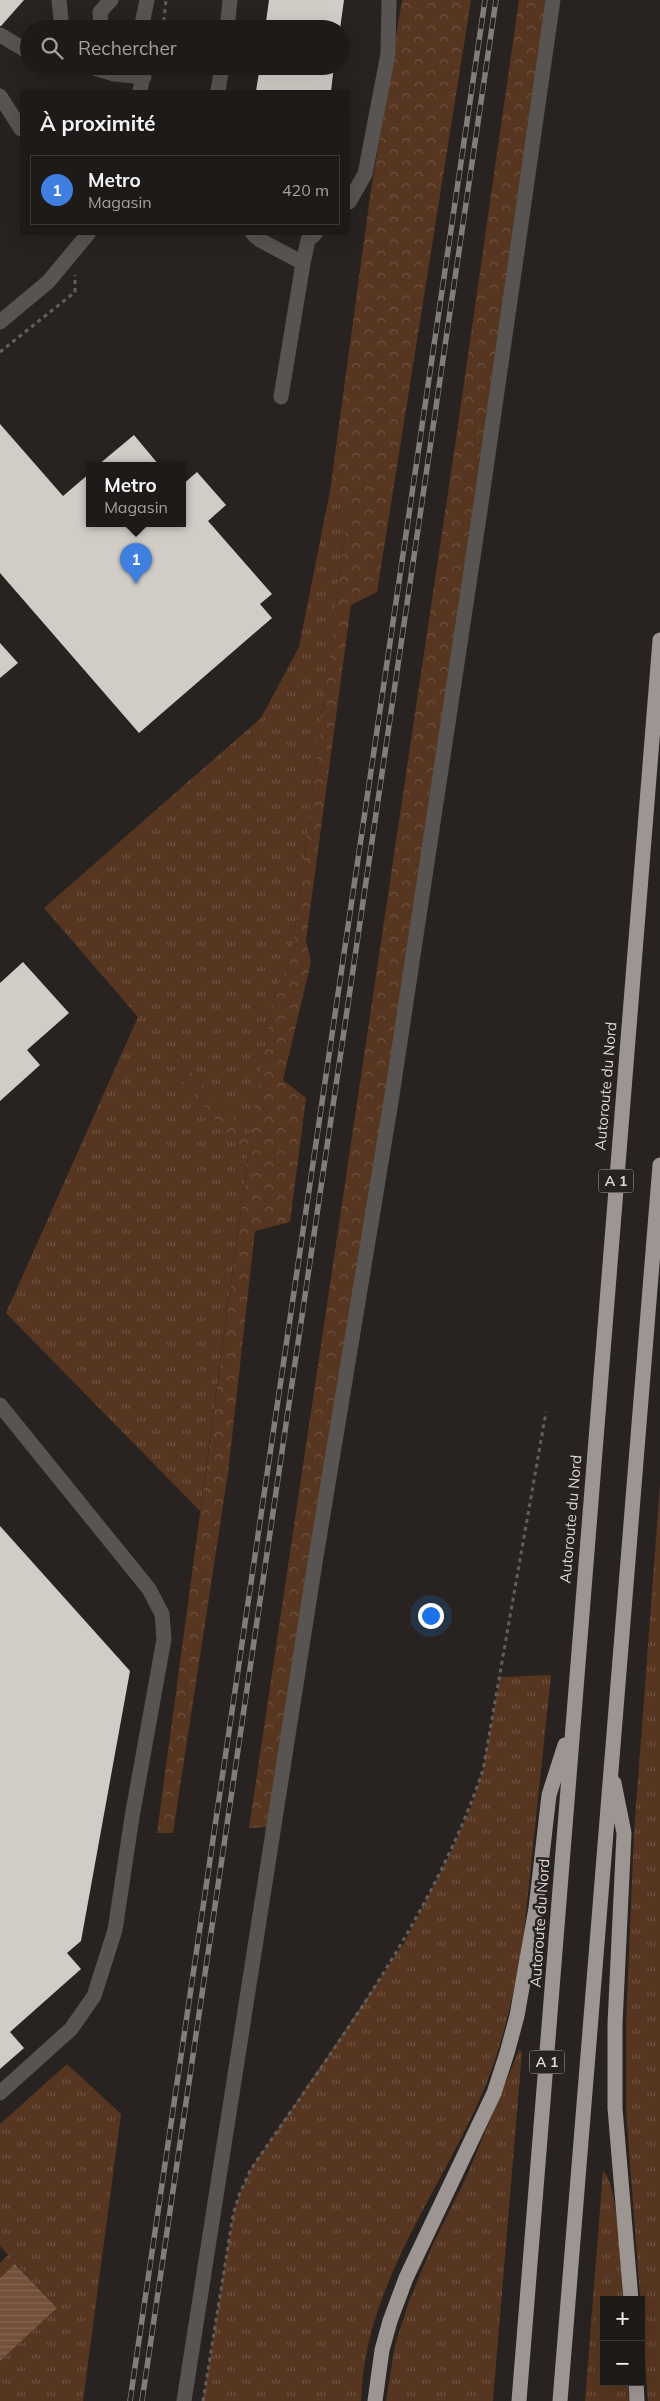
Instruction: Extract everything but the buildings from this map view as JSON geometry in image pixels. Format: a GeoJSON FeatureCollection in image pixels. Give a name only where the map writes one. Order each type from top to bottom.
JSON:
{"type":"FeatureCollection","features":[{"type":"Feature","properties":{"kind":"highway","name":"Autoroute du Nord"},"geometry":{"type":"LineString","coordinates":[[519,2401],[532,2216],[546,2077],[572,1722],[660,640]]}},
{"type":"Feature","properties":{"kind":"highway","name":"A 1"},"geometry":{"type":"LineString","coordinates":[[560,2401],[660,1165]]}},
{"type":"Feature","properties":{"kind":"highway"},"geometry":{"type":"LineString","coordinates":[[375,2401],[382,2350],[390,2321],[406,2278],[494,2093],[507,2052],[517,2016],[536,1908],[549,1795],[572,1722]]}},
{"type":"Feature","properties":{"kind":"highway"},"geometry":{"type":"LineString","coordinates":[[611,1766],[624,1833],[615,2074],[630,2296]]}},
{"type":"Feature","properties":{"kind":"highway"},"geometry":{"type":"LineString","coordinates":[[636,2386],[637,2401]]}},
{"type":"Feature","properties":{"kind":"street"},"geometry":{"type":"LineString","coordinates":[[60,0],[61,20]]}},
{"type":"Feature","properties":{"kind":"street"},"geometry":{"type":"LineString","coordinates":[[100,20],[100,12],[110,0]]}},
{"type":"Feature","properties":{"kind":"street"},"geometry":{"type":"LineString","coordinates":[[142,20],[148,0]]}},
{"type":"Feature","properties":{"kind":"street"},"geometry":{"type":"LineString","coordinates":[[148,0],[148,20]]}},
{"type":"Feature","properties":{"kind":"street"},"geometry":{"type":"LineString","coordinates":[[227,20],[230,0]]}},
{"type":"Feature","properties":{"kind":"street"},"geometry":{"type":"LineString","coordinates":[[350,200],[365,174],[388,54],[389,0]]}},
{"type":"Feature","properties":{"kind":"street"},"geometry":{"type":"LineString","coordinates":[[184,2401],[314,1563],[391,1102],[481,504],[553,0]]}},
{"type":"Feature","properties":{"kind":"street"},"geometry":{"type":"LineString","coordinates":[[0,35],[20,47]]}},
{"type":"Feature","properties":{"kind":"street"},"geometry":{"type":"LineString","coordinates":[[121,75],[143,78]]}},
{"type":"Feature","properties":{"kind":"street"},"geometry":{"type":"LineString","coordinates":[[218,90],[221,75]]}},
{"type":"Feature","properties":{"kind":"street"},"geometry":{"type":"LineString","coordinates":[[0,96],[20,127]]}},
{"type":"Feature","properties":{"kind":"street"},"geometry":{"type":"LineString","coordinates":[[0,322],[48,282],[91,235]]}},
{"type":"Feature","properties":{"kind":"street"},"geometry":{"type":"LineString","coordinates":[[254,235],[303,263]]}},
{"type":"Feature","properties":{"kind":"street"},"geometry":{"type":"LineString","coordinates":[[281,397],[303,263],[308,240],[314,235]]}},
{"type":"Feature","properties":{"kind":"street"},"geometry":{"type":"LineString","coordinates":[[0,1405],[149,1589],[162,1614],[164,1639],[115,1930],[94,1996],[71,2029],[0,2093]]}},
{"type":"Feature","properties":{"kind":"path"},"geometry":{"type":"LineString","coordinates":[[164,20],[166,0]]}},
{"type":"Feature","properties":{"kind":"path"},"geometry":{"type":"LineString","coordinates":[[203,2401],[231,2223],[239,2195],[252,2169],[404,1943],[448,1860],[471,1807],[483,1770],[546,1412]]}},
{"type":"Feature","properties":{"kind":"green space"},"geometry":{"type":"Polygon","coordinates":[[[402,0],[471,0],[377,592],[351,605],[306,940],[311,962],[283,1080],[306,1098],[290,1222],[255,1231],[228,1473],[173,1833],[157,1833],[248,1158],[174,1071],[182,1062],[249,1136],[276,989],[291,960],[348,510],[330,491],[370,197],[402,0]]]}},
{"type":"Feature","properties":{"kind":"green space"},"geometry":{"type":"Polygon","coordinates":[[[519,0],[553,0],[274,1827],[249,1828],[457,432],[519,0]]]}},
{"type":"Feature","properties":{"kind":"green space"},"geometry":{"type":"Polygon","coordinates":[[[330,491],[348,510],[291,960],[276,989],[249,1137],[182,1062],[174,1071],[248,1157],[200,1511],[6,1313],[138,1017],[44,908],[261,718],[299,647],[330,491]]]}},
{"type":"Feature","properties":{"kind":"green space"},"geometry":{"type":"Polygon","coordinates":[[[660,1485],[660,2401],[648,2401],[645,2361],[645,2296],[640,2296],[626,2110],[626,2024],[634,1833],[660,1485]]]}},
{"type":"Feature","properties":{"kind":"green space"},"geometry":{"type":"Polygon","coordinates":[[[551,1675],[523,1941],[508,2015],[485,2087],[390,2278],[376,2317],[365,2358],[361,2401],[203,2401],[233,2215],[239,2195],[251,2169],[404,1943],[447,1860],[471,1807],[483,1770],[500,1677],[551,1675]]]}},
{"type":"Feature","properties":{"kind":"green space"},"geometry":{"type":"Polygon","coordinates":[[[519,2050],[522,2052],[493,2401],[386,2401],[395,2345],[409,2301],[433,2244],[466,2178],[519,2050]]]}},
{"type":"Feature","properties":{"kind":"green space"},"geometry":{"type":"Polygon","coordinates":[[[67,2064],[121,2114],[83,2401],[0,2401],[0,2361],[57,2308],[16,2264],[0,2278],[0,2263],[8,2255],[0,2246],[0,2124],[67,2064]]]}},
{"type":"Feature","properties":{"kind":"green space"},"geometry":{"type":"Polygon","coordinates":[[[603,2171],[613,2193],[616,2211],[623,2296],[600,2296],[600,2386],[628,2386],[629,2401],[585,2401],[603,2171]]]}},
{"type":"Feature","properties":{"kind":"shaded area"},"geometry":{"type":"Polygon","coordinates":[[[15,2264],[57,2308],[0,2361],[0,2278],[15,2264]]]}},
{"type":"Feature","properties":{"kind":"railway"},"geometry":{"type":"LineString","coordinates":[[130,2401],[485,0]]}},
{"type":"Feature","properties":{"kind":"railway"},"geometry":{"type":"LineString","coordinates":[[142,2401],[496,0]]}},
{"type":"Feature","properties":{"kind":"place","name":"Metro"},"geometry":{"type":"Point","coordinates":[136,584]}}]}
